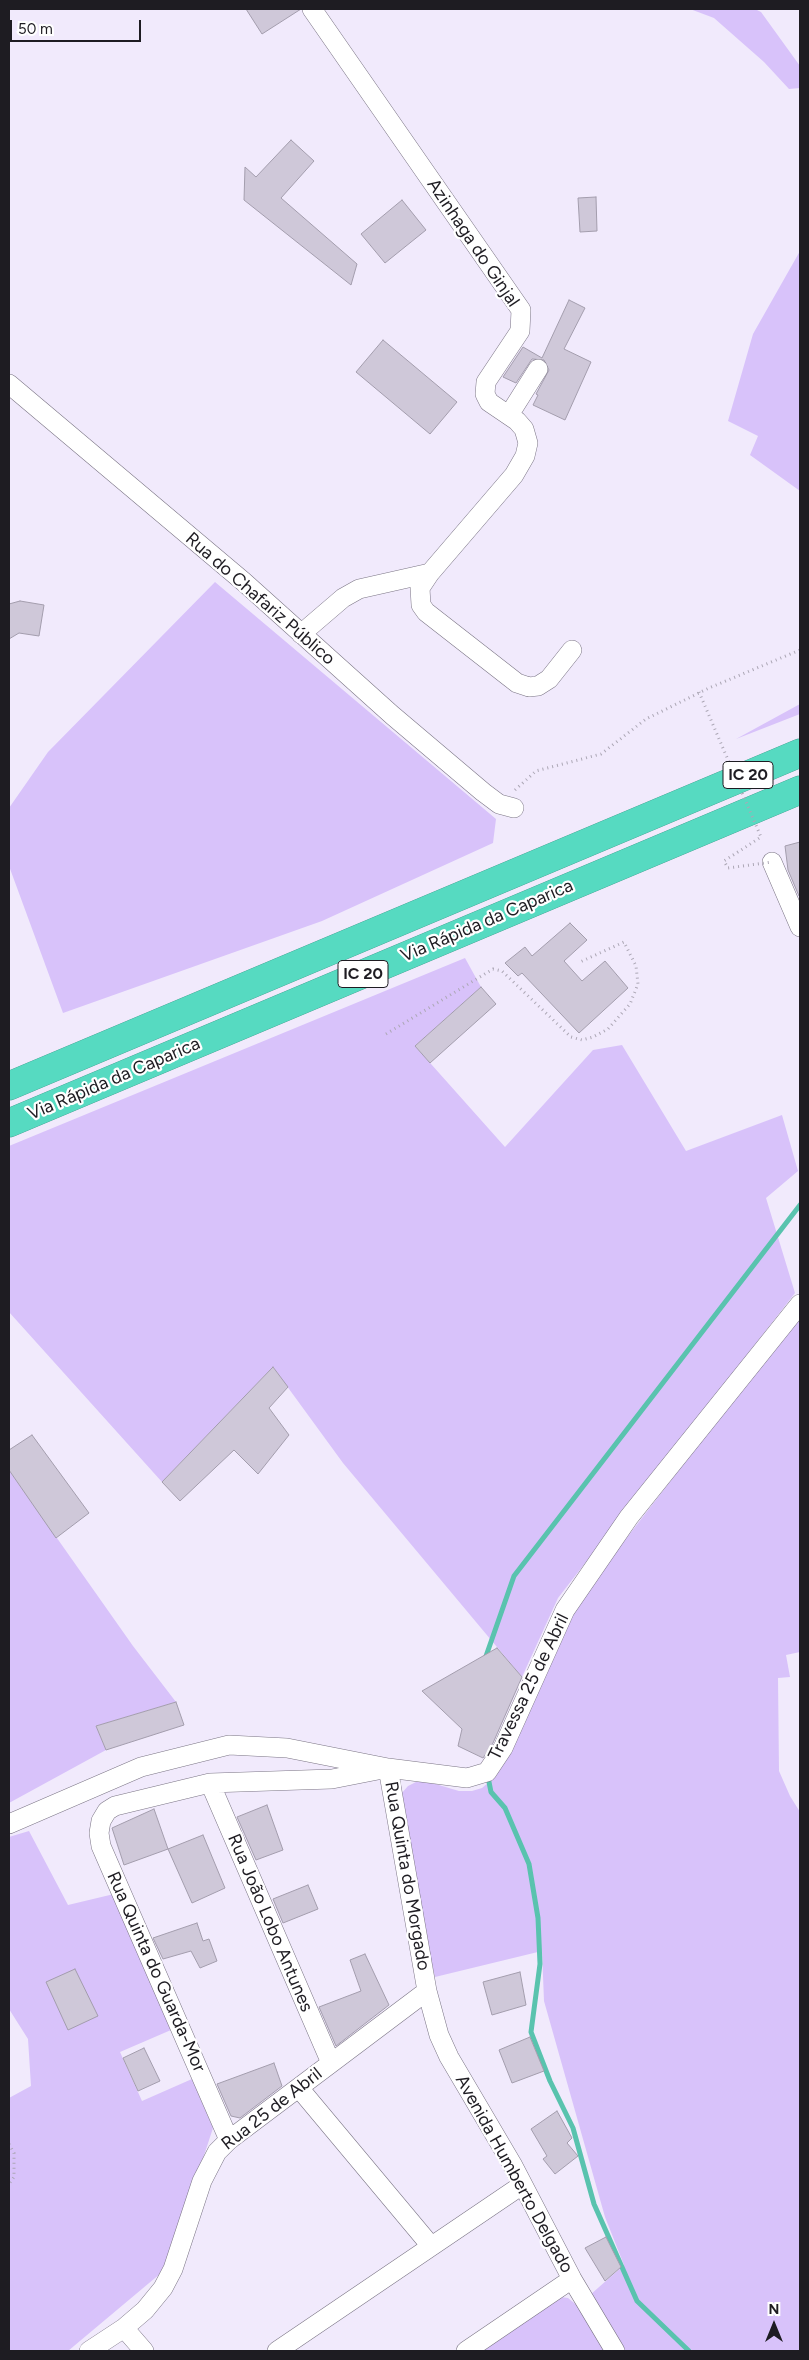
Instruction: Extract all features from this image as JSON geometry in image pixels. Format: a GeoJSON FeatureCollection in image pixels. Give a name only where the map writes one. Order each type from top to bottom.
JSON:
{"type":"FeatureCollection","features":[{"type":"Feature","properties":{"kind":"highway"},"geometry":{"type":"LineString","coordinates":[[696,797],[800,734]]}},
{"type":"Feature","properties":{"kind":"highway","name":"Via Rápida da Caparica"},"geometry":{"type":"LineString","coordinates":[[9,1086],[800,753]]}},
{"type":"Feature","properties":{"kind":"highway","name":"Via Rápida da Caparica"},"geometry":{"type":"LineString","coordinates":[[9,1123],[800,790]]}},
{"type":"Feature","properties":{"kind":"street","name":"Azinhaga do Ginjal"},"geometry":{"type":"LineString","coordinates":[[312,9],[521,310],[520,331],[486,382],[485,394],[489,402],[509,415],[524,429],[528,443],[525,456],[514,475],[430,573],[420,588],[419,597],[426,612],[517,683],[529,687],[538,686],[549,679],[572,650]]}},
{"type":"Feature","properties":{"kind":"street"},"geometry":{"type":"LineString","coordinates":[[509,415],[538,369]]}},
{"type":"Feature","properties":{"kind":"street","name":"Rua do Chafariz Público"},"geometry":{"type":"LineString","coordinates":[[9,384],[244,582],[392,715],[507,806]]}},
{"type":"Feature","properties":{"kind":"street"},"geometry":{"type":"LineString","coordinates":[[301,634],[343,598],[359,589],[430,573]]}},
{"type":"Feature","properties":{"kind":"street"},"geometry":{"type":"LineString","coordinates":[[772,862],[800,927]]}},
{"type":"Feature","properties":{"kind":"street","name":"Travessa 25 de Abril"},"geometry":{"type":"LineString","coordinates":[[9,1824],[141,1767],[229,1745],[287,1748],[388,1768],[467,1778],[487,1772],[503,1748],[565,1610],[629,1517],[800,1304]]}},
{"type":"Feature","properties":{"kind":"street","name":"Rua Quinta do Morgado"},"geometry":{"type":"LineString","coordinates":[[115,1806],[210,1783],[332,1779],[388,1768],[427,1991]]}},
{"type":"Feature","properties":{"kind":"street","name":"Rua João Lobo Antunes"},"geometry":{"type":"LineString","coordinates":[[210,1783],[331,2063]]}},
{"type":"Feature","properties":{"kind":"street","name":"Rua Quinta do Guarda-Mor"},"geometry":{"type":"LineString","coordinates":[[115,1806],[107,1811],[101,1821],[99,1833],[101,1846],[229,2140]]}},
{"type":"Feature","properties":{"kind":"street","name":"Rua 25 de Abril"},"geometry":{"type":"LineString","coordinates":[[89,2351],[124,2328],[145,2310],[163,2288],[173,2269],[202,2180],[217,2152],[229,2140],[427,1991]]}},
{"type":"Feature","properties":{"kind":"street","name":"Avenida Humberto Delgado"},"geometry":{"type":"LineString","coordinates":[[427,1991],[439,2035],[449,2057],[522,2185],[572,2278],[615,2351]]}},
{"type":"Feature","properties":{"kind":"street"},"geometry":{"type":"LineString","coordinates":[[300,2088],[431,2246]]}},
{"type":"Feature","properties":{"kind":"street"},"geometry":{"type":"LineString","coordinates":[[278,2351],[522,2185]]}},
{"type":"Feature","properties":{"kind":"street"},"geometry":{"type":"LineString","coordinates":[[466,2351],[572,2278]]}},
{"type":"Feature","properties":{"kind":"street"},"geometry":{"type":"LineString","coordinates":[[124,2328],[144,2351]]}},
{"type":"Feature","properties":{"kind":"path"},"geometry":{"type":"LineString","coordinates":[[507,806],[536,771],[601,754],[646,719],[699,692],[800,650]]}},
{"type":"Feature","properties":{"kind":"path"},"geometry":{"type":"LineString","coordinates":[[699,692],[762,836],[724,861],[728,868],[772,862]]}},
{"type":"Feature","properties":{"kind":"path"},"geometry":{"type":"LineString","coordinates":[[386,1034],[493,969],[502,971],[571,1037],[582,1040],[593,1037],[608,1029],[630,1004],[638,984],[636,966],[624,942],[580,962]]}},
{"type":"Feature","properties":{"kind":"path"},"geometry":{"type":"LineString","coordinates":[[9,2144],[14,2153],[14,2177],[9,2184]]}},
{"type":"Feature","properties":{"kind":"shaded area"},"geometry":{"type":"Polygon","coordinates":[[[690,9],[755,9],[761,12],[800,66],[800,88],[789,89],[764,62],[714,18],[690,9]]]}},
{"type":"Feature","properties":{"kind":"shaded area"},"geometry":{"type":"Polygon","coordinates":[[[800,251],[800,491],[750,455],[758,436],[728,421],[753,334],[800,251]]]}},
{"type":"Feature","properties":{"kind":"shaded area"},"geometry":{"type":"Polygon","coordinates":[[[215,582],[496,819],[493,843],[322,921],[63,1013],[9,866],[9,808],[48,752],[215,582]]]}},
{"type":"Feature","properties":{"kind":"shaded area"},"geometry":{"type":"Polygon","coordinates":[[[800,704],[800,714],[736,739],[800,704]]]}},
{"type":"Feature","properties":{"kind":"shaded area"},"geometry":{"type":"Polygon","coordinates":[[[465,958],[481,987],[415,1046],[505,1147],[593,1050],[622,1045],[686,1151],[782,1115],[798,1171],[766,1198],[795,1293],[558,1598],[522,1677],[343,1463],[273,1367],[162,1482],[9,1312],[9,1146],[465,958]]]}},
{"type":"Feature","properties":{"kind":"shaded area"},"geometry":{"type":"Polygon","coordinates":[[[800,1313],[800,1652],[786,1655],[790,1677],[778,1678],[779,1771],[790,1796],[800,1812],[800,2351],[622,2351],[590,2295],[624,2265],[605,2217],[544,2001],[542,1951],[435,1977],[402,1836],[401,1794],[408,1786],[418,1781],[459,1791],[472,1791],[482,1788],[496,1776],[578,1601],[800,1313]]]}},
{"type":"Feature","properties":{"kind":"shaded area"},"geometry":{"type":"Polygon","coordinates":[[[9,1470],[133,1646],[176,1702],[96,1726],[106,1750],[9,1803],[9,1470]]]}},
{"type":"Feature","properties":{"kind":"shaded area"},"geometry":{"type":"Polygon","coordinates":[[[29,1831],[68,1905],[114,1894],[171,2030],[120,2052],[142,2101],[192,2079],[213,2128],[167,2268],[68,2351],[9,2351],[9,2098],[31,2086],[28,2039],[9,2009],[9,1837],[29,1831]]]}},
{"type":"Feature","properties":{"kind":"shaded area"},"geometry":{"type":"Polygon","coordinates":[[[560,2297],[568,2298],[579,2307],[606,2351],[480,2351],[560,2297]]]}},
{"type":"Feature","properties":{"kind":"building"},"geometry":{"type":"Polygon","coordinates":[[[246,9],[301,9],[262,34],[246,9]]]}},
{"type":"Feature","properties":{"kind":"building"},"geometry":{"type":"Polygon","coordinates":[[[291,140],[314,161],[281,198],[357,264],[351,285],[244,200],[245,167],[256,177],[291,140]]]}},
{"type":"Feature","properties":{"kind":"building"},"geometry":{"type":"Polygon","coordinates":[[[596,197],[597,231],[580,232],[578,198],[596,197]]]}},
{"type":"Feature","properties":{"kind":"building"},"geometry":{"type":"Polygon","coordinates":[[[402,200],[426,230],[385,263],[361,234],[402,200]]]}},
{"type":"Feature","properties":{"kind":"building"},"geometry":{"type":"Polygon","coordinates":[[[569,300],[585,308],[564,349],[591,362],[565,420],[533,405],[538,395],[536,394],[549,370],[544,360],[532,359],[516,383],[503,377],[523,347],[542,358],[569,300]]]}},
{"type":"Feature","properties":{"kind":"building"},"geometry":{"type":"Polygon","coordinates":[[[383,340],[457,402],[430,434],[356,372],[383,340]]]}},
{"type":"Feature","properties":{"kind":"building"},"geometry":{"type":"Polygon","coordinates":[[[20,601],[44,605],[39,636],[19,633],[9,639],[9,604],[20,601]]]}},
{"type":"Feature","properties":{"kind":"building"},"geometry":{"type":"Polygon","coordinates":[[[800,842],[799,896],[788,870],[785,846],[800,842]]]}},
{"type":"Feature","properties":{"kind":"building"},"geometry":{"type":"Polygon","coordinates":[[[570,923],[587,940],[564,961],[582,981],[605,961],[628,988],[579,1033],[522,973],[518,976],[505,963],[525,947],[532,956],[570,923]]]}},
{"type":"Feature","properties":{"kind":"building"},"geometry":{"type":"Polygon","coordinates":[[[481,987],[496,1004],[430,1063],[415,1046],[481,987]]]}},
{"type":"Feature","properties":{"kind":"building"},"geometry":{"type":"Polygon","coordinates":[[[273,1367],[288,1387],[269,1408],[289,1435],[258,1474],[234,1450],[180,1501],[162,1482],[273,1367]]]}},
{"type":"Feature","properties":{"kind":"building"},"geometry":{"type":"Polygon","coordinates":[[[32,1435],[89,1513],[56,1538],[9,1470],[9,1450],[32,1435]]]}},
{"type":"Feature","properties":{"kind":"building"},"geometry":{"type":"Polygon","coordinates":[[[497,1648],[522,1677],[493,1743],[483,1758],[458,1746],[462,1729],[422,1691],[497,1648]]]}},
{"type":"Feature","properties":{"kind":"building"},"geometry":{"type":"Polygon","coordinates":[[[176,1702],[184,1725],[106,1750],[96,1726],[176,1702]]]}},
{"type":"Feature","properties":{"kind":"building"},"geometry":{"type":"Polygon","coordinates":[[[267,1805],[283,1850],[256,1860],[237,1817],[267,1805]]]}},
{"type":"Feature","properties":{"kind":"building"},"geometry":{"type":"Polygon","coordinates":[[[154,1809],[168,1849],[124,1865],[112,1828],[154,1809]]]}},
{"type":"Feature","properties":{"kind":"building"},"geometry":{"type":"Polygon","coordinates":[[[203,1835],[225,1888],[192,1903],[168,1849],[203,1835]]]}},
{"type":"Feature","properties":{"kind":"building"},"geometry":{"type":"Polygon","coordinates":[[[308,1885],[318,1909],[283,1923],[273,1899],[308,1885]]]}},
{"type":"Feature","properties":{"kind":"building"},"geometry":{"type":"Polygon","coordinates":[[[197,1923],[203,1941],[209,1939],[217,1961],[200,1968],[191,1951],[163,1959],[153,1938],[197,1923]]]}},
{"type":"Feature","properties":{"kind":"building"},"geometry":{"type":"Polygon","coordinates":[[[365,1954],[389,2005],[336,2046],[319,2007],[361,1991],[350,1960],[365,1954]]]}},
{"type":"Feature","properties":{"kind":"building"},"geometry":{"type":"Polygon","coordinates":[[[75,1969],[98,2016],[68,2030],[46,1982],[75,1969]]]}},
{"type":"Feature","properties":{"kind":"building"},"geometry":{"type":"Polygon","coordinates":[[[520,1972],[526,2005],[492,2015],[483,1982],[520,1972]]]}},
{"type":"Feature","properties":{"kind":"building"},"geometry":{"type":"Polygon","coordinates":[[[530,2037],[544,2071],[512,2083],[499,2050],[530,2037]]]}},
{"type":"Feature","properties":{"kind":"building"},"geometry":{"type":"Polygon","coordinates":[[[144,2048],[160,2081],[138,2091],[123,2058],[144,2048]]]}},
{"type":"Feature","properties":{"kind":"building"},"geometry":{"type":"Polygon","coordinates":[[[274,2063],[282,2086],[240,2118],[231,2116],[217,2084],[274,2063]]]}},
{"type":"Feature","properties":{"kind":"building"},"geometry":{"type":"Polygon","coordinates":[[[557,2111],[572,2138],[567,2143],[578,2156],[555,2174],[543,2159],[547,2156],[531,2129],[557,2111]]]}},
{"type":"Feature","properties":{"kind":"building"},"geometry":{"type":"Polygon","coordinates":[[[606,2237],[621,2267],[605,2281],[585,2248],[606,2237]]]}},
{"type":"Feature","properties":{"kind":"waterway"},"geometry":{"type":"LineString","coordinates":[[485,1659],[514,1576],[800,1205]]}},
{"type":"Feature","properties":{"kind":"waterway"},"geometry":{"type":"LineString","coordinates":[[488,1777],[491,1792],[505,1808],[529,1864],[538,1918],[540,1964],[531,2032],[550,2081],[573,2128],[594,2204],[637,2301],[689,2351]]}}]}
